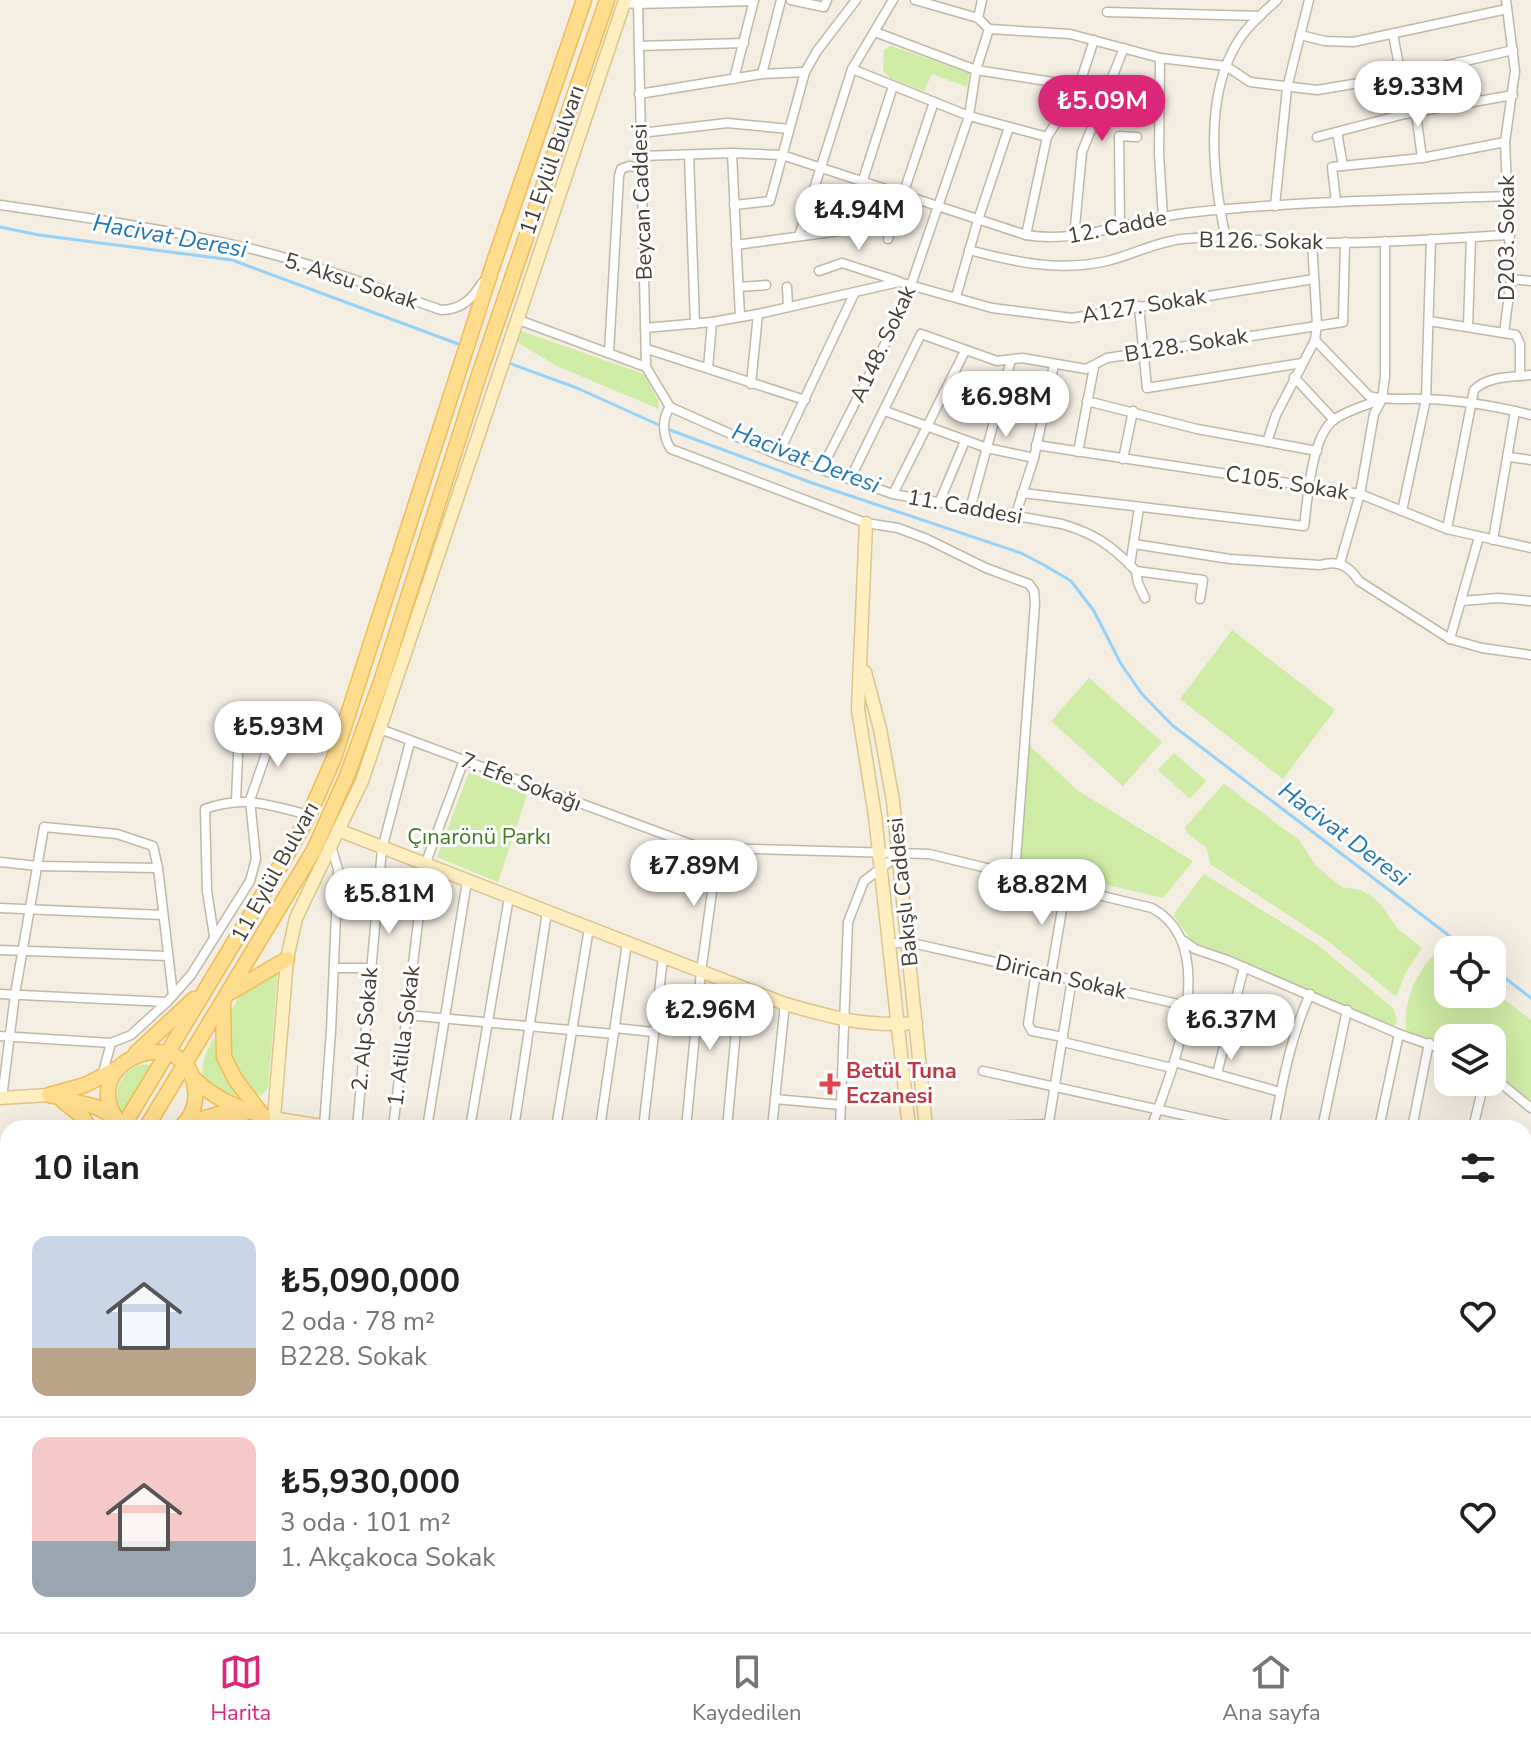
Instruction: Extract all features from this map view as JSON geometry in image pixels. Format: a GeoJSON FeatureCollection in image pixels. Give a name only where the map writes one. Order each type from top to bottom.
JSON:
{"type":"FeatureCollection","features":[{"type":"Feature","properties":{"kind":"main road","name":"11 Eylül Bulvarı"},"geometry":{"type":"LineString","coordinates":[[124,1120],[252,918],[309,815],[334,758],[493,265],[584,0]]}},
{"type":"Feature","properties":{"kind":"main road","name":"11 Eylül Bulvarı"},"geometry":{"type":"LineString","coordinates":[[152,1120],[188,1071],[225,999],[314,850],[347,776],[607,0]]}},
{"type":"Feature","properties":{"kind":"main road"},"geometry":{"type":"LineString","coordinates":[[267,1120],[235,1079],[224,1057],[225,999],[260,973],[287,959]]}},
{"type":"Feature","properties":{"kind":"main road"},"geometry":{"type":"LineString","coordinates":[[49,1095],[85,1085],[118,1068],[214,979]]}},
{"type":"Feature","properties":{"kind":"main road"},"geometry":{"type":"LineString","coordinates":[[133,1056],[149,1051],[166,1053],[210,1094],[266,1120]]}},
{"type":"Feature","properties":{"kind":"main road"},"geometry":{"type":"LineString","coordinates":[[118,1068],[109,1092],[119,1120]]}},
{"type":"Feature","properties":{"kind":"main road"},"geometry":{"type":"LineString","coordinates":[[185,1120],[195,1101],[188,1071]]}},
{"type":"Feature","properties":{"kind":"main road"},"geometry":{"type":"LineString","coordinates":[[49,1095],[96,1107],[114,1120]]}},
{"type":"Feature","properties":{"kind":"main road"},"geometry":{"type":"LineString","coordinates":[[49,1095],[71,1105],[84,1120]]}},
{"type":"Feature","properties":{"kind":"main road"},"geometry":{"type":"LineString","coordinates":[[213,1120],[222,1113],[262,1120]]}},
{"type":"Feature","properties":{"kind":"street"},"geometry":{"type":"LineString","coordinates":[[762,74],[781,0]]}},
{"type":"Feature","properties":{"kind":"street"},"geometry":{"type":"LineString","coordinates":[[791,0],[824,7],[827,0]]}},
{"type":"Feature","properties":{"kind":"street"},"geometry":{"type":"LineString","coordinates":[[734,205],[770,201],[805,72],[856,0]]}},
{"type":"Feature","properties":{"kind":"street"},"geometry":{"type":"LineString","coordinates":[[799,236],[852,69],[893,0]]}},
{"type":"Feature","properties":{"kind":"street"},"geometry":{"type":"LineString","coordinates":[[915,0],[978,18],[989,29],[1057,33],[1160,58],[1226,66],[1250,82],[1287,88],[1317,90],[1401,76],[1513,50]]}},
{"type":"Feature","properties":{"kind":"street"},"geometry":{"type":"LineString","coordinates":[[978,18],[982,0]]}},
{"type":"Feature","properties":{"kind":"street"},"geometry":{"type":"LineString","coordinates":[[1226,239],[1214,164],[1219,92],[1226,66],[1239,39],[1277,0]]}},
{"type":"Feature","properties":{"kind":"street"},"geometry":{"type":"LineString","coordinates":[[1275,206],[1287,88],[1309,0]]}},
{"type":"Feature","properties":{"kind":"street"},"geometry":{"type":"LineString","coordinates":[[268,1120],[287,959],[296,918],[362,781],[514,323],[629,2],[754,1],[734,79]]}},
{"type":"Feature","properties":{"kind":"street","name":"Beycan Caddesi"},"geometry":{"type":"LineString","coordinates":[[629,2],[639,46],[646,367]]}},
{"type":"Feature","properties":{"kind":"street"},"geometry":{"type":"LineString","coordinates":[[1300,35],[1325,41],[1353,42],[1506,4]]}},
{"type":"Feature","properties":{"kind":"street","name":"D203. Sokak"},"geometry":{"type":"LineString","coordinates":[[1504,333],[1511,279],[1505,142],[1513,95],[1513,50],[1506,4]]}},
{"type":"Feature","properties":{"kind":"street"},"geometry":{"type":"LineString","coordinates":[[1107,12],[1260,16]]}},
{"type":"Feature","properties":{"kind":"street","name":"A148. Sokak"},"geometry":{"type":"LineString","coordinates":[[821,470],[885,344],[911,285],[969,116],[976,70],[989,29]]}},
{"type":"Feature","properties":{"kind":"street"},"geometry":{"type":"LineString","coordinates":[[875,32],[976,70],[1079,86]]}},
{"type":"Feature","properties":{"kind":"street"},"geometry":{"type":"LineString","coordinates":[[1393,34],[1405,114]]}},
{"type":"Feature","properties":{"kind":"street"},"geometry":{"type":"LineString","coordinates":[[1026,235],[1047,137],[1079,86],[1094,40]]}},
{"type":"Feature","properties":{"kind":"street"},"geometry":{"type":"LineString","coordinates":[[639,46],[744,43]]}},
{"type":"Feature","properties":{"kind":"street"},"geometry":{"type":"LineString","coordinates":[[1074,237],[1082,152],[1124,48]]}},
{"type":"Feature","properties":{"kind":"street"},"geometry":{"type":"LineString","coordinates":[[1160,58],[1159,154],[1163,217]]}},
{"type":"Feature","properties":{"kind":"street"},"geometry":{"type":"LineString","coordinates":[[1459,62],[1468,103]]}},
{"type":"Feature","properties":{"kind":"street"},"geometry":{"type":"LineString","coordinates":[[852,69],[969,116],[1047,137]]}},
{"type":"Feature","properties":{"kind":"street"},"geometry":{"type":"LineString","coordinates":[[639,94],[762,74],[805,72]]}},
{"type":"Feature","properties":{"kind":"street"},"geometry":{"type":"LineString","coordinates":[[736,245],[847,230],[893,86]]}},
{"type":"Feature","properties":{"kind":"street"},"geometry":{"type":"LineString","coordinates":[[1317,137],[1405,114],[1513,95]]}},
{"type":"Feature","properties":{"kind":"street"},"geometry":{"type":"LineString","coordinates":[[888,239],[934,102]]}},
{"type":"Feature","properties":{"kind":"street"},"geometry":{"type":"LineString","coordinates":[[1416,113],[1422,158]]}},
{"type":"Feature","properties":{"kind":"street"},"geometry":{"type":"LineString","coordinates":[[641,133],[727,123],[789,129]]}},
{"type":"Feature","properties":{"kind":"street"},"geometry":{"type":"LineString","coordinates":[[956,297],[1009,127]]}},
{"type":"Feature","properties":{"kind":"street"},"geometry":{"type":"LineString","coordinates":[[1337,132],[1343,166]]}},
{"type":"Feature","properties":{"kind":"street"},"geometry":{"type":"LineString","coordinates":[[1120,226],[1119,136],[1137,137]]}},
{"type":"Feature","properties":{"kind":"street"},"geometry":{"type":"LineString","coordinates":[[1336,202],[1332,167],[1422,158],[1505,142]]}},
{"type":"Feature","properties":{"kind":"street"},"geometry":{"type":"LineString","coordinates":[[732,153],[740,317]]}},
{"type":"Feature","properties":{"kind":"street"},"geometry":{"type":"LineString","coordinates":[[689,155],[695,324]]}},
{"type":"Feature","properties":{"kind":"street","name":"12. Cadde"},"geometry":{"type":"LineString","coordinates":[[641,156],[782,155],[939,208],[1026,235],[1051,239],[1074,237],[1163,217],[1220,211],[1336,202],[1509,196]]}},
{"type":"Feature","properties":{"kind":"street"},"geometry":{"type":"LineString","coordinates":[[609,353],[619,176],[621,169],[629,166],[642,168]]}},
{"type":"Feature","properties":{"kind":"street","name":"5. Aksu Sokak"},"geometry":{"type":"LineString","coordinates":[[0,205],[102,219],[251,249],[441,310],[454,310],[465,303],[493,265]]}},
{"type":"Feature","properties":{"kind":"street","name":"B126. Sokak"},"geometry":{"type":"LineString","coordinates":[[969,250],[1035,266],[1071,267],[1183,239],[1312,243],[1510,235]]}},
{"type":"Feature","properties":{"kind":"street"},"geometry":{"type":"LineString","coordinates":[[1468,327],[1471,237]]}},
{"type":"Feature","properties":{"kind":"street"},"geometry":{"type":"LineString","coordinates":[[1402,511],[1426,399],[1431,239]]}},
{"type":"Feature","properties":{"kind":"street"},"geometry":{"type":"LineString","coordinates":[[1340,563],[1360,494],[1374,414],[1382,399],[1385,376],[1385,241]]}},
{"type":"Feature","properties":{"kind":"street"},"geometry":{"type":"LineString","coordinates":[[1317,324],[1343,322],[1345,242]]}},
{"type":"Feature","properties":{"kind":"street"},"geometry":{"type":"LineString","coordinates":[[1267,442],[1276,415],[1315,340],[1317,324],[1312,243]]}},
{"type":"Feature","properties":{"kind":"street"},"geometry":{"type":"LineString","coordinates":[[819,271],[842,263],[899,282]]}},
{"type":"Feature","properties":{"kind":"street","name":"A127. Sokak"},"geometry":{"type":"LineString","coordinates":[[645,328],[758,314],[899,282],[992,308],[1072,318],[1314,279]]}},
{"type":"Feature","properties":{"kind":"street"},"geometry":{"type":"LineString","coordinates":[[1511,279],[1531,281]]}},
{"type":"Feature","properties":{"kind":"street"},"geometry":{"type":"LineString","coordinates":[[739,287],[766,285]]}},
{"type":"Feature","properties":{"kind":"street"},"geometry":{"type":"LineString","coordinates":[[787,287],[788,307]]}},
{"type":"Feature","properties":{"kind":"street"},"geometry":{"type":"LineString","coordinates":[[778,455],[855,292]]}},
{"type":"Feature","properties":{"kind":"street"},"geometry":{"type":"LineString","coordinates":[[1139,306],[1147,388],[1302,363]]}},
{"type":"Feature","properties":{"kind":"street"},"geometry":{"type":"LineString","coordinates":[[751,384],[758,314]]}},
{"type":"Feature","properties":{"kind":"street"},"geometry":{"type":"LineString","coordinates":[[1429,321],[1516,335],[1520,344],[1520,376]]}},
{"type":"Feature","properties":{"kind":"street"},"geometry":{"type":"LineString","coordinates":[[708,368],[712,322]]}},
{"type":"Feature","properties":{"kind":"street"},"geometry":{"type":"LineString","coordinates":[[514,323],[646,367],[668,410],[665,440],[671,449],[866,523],[898,528],[1029,584],[1034,591],[1015,874]]}},
{"type":"Feature","properties":{"kind":"street","name":"B128. Sokak"},"geometry":{"type":"LineString","coordinates":[[885,411],[921,334],[997,361],[1022,358],[1086,369],[1094,367],[1102,359],[1317,324]]}},
{"type":"Feature","properties":{"kind":"street"},"geometry":{"type":"LineString","coordinates":[[1315,340],[1369,396],[1471,403],[1531,415]]}},
{"type":"Feature","properties":{"kind":"street"},"geometry":{"type":"LineString","coordinates":[[647,349],[805,400]]}},
{"type":"Feature","properties":{"kind":"street"},"geometry":{"type":"LineString","coordinates":[[893,494],[965,351]]}},
{"type":"Feature","properties":{"kind":"street"},"geometry":{"type":"LineString","coordinates":[[970,509],[1011,360]]}},
{"type":"Feature","properties":{"kind":"street"},"geometry":{"type":"LineString","coordinates":[[1015,517],[1034,458],[1054,365]]}},
{"type":"Feature","properties":{"kind":"street"},"geometry":{"type":"LineString","coordinates":[[1078,452],[1094,367]]}},
{"type":"Feature","properties":{"kind":"street"},"geometry":{"type":"LineString","coordinates":[[1447,529],[1474,390],[1480,383],[1531,375]]}},
{"type":"Feature","properties":{"kind":"street"},"geometry":{"type":"LineString","coordinates":[[1294,377],[1334,420]]}},
{"type":"Feature","properties":{"kind":"street"},"geometry":{"type":"LineString","coordinates":[[947,389],[998,407]]}},
{"type":"Feature","properties":{"kind":"street"},"geometry":{"type":"LineString","coordinates":[[1022,493],[1304,526],[1317,451],[1324,432],[1334,420],[1382,399]]}},
{"type":"Feature","properties":{"kind":"street"},"geometry":{"type":"LineString","coordinates":[[1087,401],[1197,429],[1317,451]]}},
{"type":"Feature","properties":{"kind":"street","name":"11. Caddesi"},"geometry":{"type":"LineString","coordinates":[[668,410],[778,455],[893,494],[1086,531],[1103,540],[1133,568],[1145,598]]}},
{"type":"Feature","properties":{"kind":"street"},"geometry":{"type":"LineString","coordinates":[[850,479],[885,411],[987,448],[1034,458]]}},
{"type":"Feature","properties":{"kind":"street"},"geometry":{"type":"LineString","coordinates":[[1123,459],[1133,411]]}},
{"type":"Feature","properties":{"kind":"street"},"geometry":{"type":"LineString","coordinates":[[1493,540],[1515,411]]}},
{"type":"Feature","properties":{"kind":"street"},"geometry":{"type":"LineString","coordinates":[[939,503],[965,441]]}},
{"type":"Feature","properties":{"kind":"street","name":"C105. Sokak"},"geometry":{"type":"LineString","coordinates":[[1036,445],[1360,494],[1447,529],[1531,548]]}},
{"type":"Feature","properties":{"kind":"street"},"geometry":{"type":"LineString","coordinates":[[1509,457],[1531,460]]}},
{"type":"Feature","properties":{"kind":"street"},"geometry":{"type":"LineString","coordinates":[[1139,508],[1133,568],[1203,580],[1200,599]]}},
{"type":"Feature","properties":{"kind":"street","name":"Bakışlı Caddesi"},"geometry":{"type":"LineString","coordinates":[[866,523],[858,709],[875,816],[908,1120]]}},
{"type":"Feature","properties":{"kind":"street"},"geometry":{"type":"LineString","coordinates":[[1450,639],[1479,537]]}},
{"type":"Feature","properties":{"kind":"street"},"geometry":{"type":"LineString","coordinates":[[1134,544],[1230,559],[1320,565],[1340,563],[1351,569],[1359,581],[1450,639],[1482,648],[1531,655]]}},
{"type":"Feature","properties":{"kind":"street"},"geometry":{"type":"LineString","coordinates":[[1462,601],[1498,598],[1531,601]]}},
{"type":"Feature","properties":{"kind":"street","name":"Bakışlı Caddesi"},"geometry":{"type":"LineString","coordinates":[[862,660],[880,729],[900,854],[925,1120]]}},
{"type":"Feature","properties":{"kind":"street"},"geometry":{"type":"LineString","coordinates":[[236,801],[240,707]]}},
{"type":"Feature","properties":{"kind":"street"},"geometry":{"type":"LineString","coordinates":[[5,1036],[111,1043],[131,1035],[170,999],[191,975],[250,881],[256,859],[250,800],[275,728]]}},
{"type":"Feature","properties":{"kind":"street","name":"7. Efe Sokağı"},"geometry":{"type":"LineString","coordinates":[[380,729],[675,840],[718,848],[929,854],[1152,908],[1166,915],[1184,940]]}},
{"type":"Feature","properties":{"kind":"street","name":"2. Alp Sokak"},"geometry":{"type":"LineString","coordinates":[[358,1120],[382,849],[410,742]]}},
{"type":"Feature","properties":{"kind":"street","name":"1. Atilla Sokak"},"geometry":{"type":"LineString","coordinates":[[394,1120],[425,865],[464,760]]}},
{"type":"Feature","properties":{"kind":"street"},"geometry":{"type":"LineString","coordinates":[[214,936],[207,891],[205,809],[250,800],[309,815]]}},
{"type":"Feature","properties":{"kind":"street"},"geometry":{"type":"LineString","coordinates":[[49,1095],[1,1098],[5,1036],[44,827],[117,834],[153,846],[168,956],[170,999]]}},
{"type":"Feature","properties":{"kind":"street"},"geometry":{"type":"LineString","coordinates":[[338,830],[785,1004],[845,1021],[916,1023]]}},
{"type":"Feature","properties":{"kind":"street"},"geometry":{"type":"LineString","coordinates":[[329,1120],[338,869],[331,846]]}},
{"type":"Feature","properties":{"kind":"street"},"geometry":{"type":"LineString","coordinates":[[687,1120],[701,972],[718,848]]}},
{"type":"Feature","properties":{"kind":"street"},"geometry":{"type":"LineString","coordinates":[[840,1120],[848,922],[864,881],[900,854]]}},
{"type":"Feature","properties":{"kind":"street"},"geometry":{"type":"LineString","coordinates":[[0,862],[37,866],[158,868]]}},
{"type":"Feature","properties":{"kind":"street"},"geometry":{"type":"LineString","coordinates":[[428,1120],[467,881]]}},
{"type":"Feature","properties":{"kind":"street"},"geometry":{"type":"LineString","coordinates":[[1051,974],[1066,886]]}},
{"type":"Feature","properties":{"kind":"street"},"geometry":{"type":"LineString","coordinates":[[471,1120],[509,897]]}},
{"type":"Feature","properties":{"kind":"street"},"geometry":{"type":"LineString","coordinates":[[0,908],[163,915]]}},
{"type":"Feature","properties":{"kind":"street"},"geometry":{"type":"LineString","coordinates":[[515,1120],[547,912]]}},
{"type":"Feature","properties":{"kind":"street"},"geometry":{"type":"LineString","coordinates":[[557,1120],[589,928]]}},
{"type":"Feature","properties":{"kind":"street"},"geometry":{"type":"LineString","coordinates":[[1184,940],[1195,949],[1310,994],[1399,1034],[1434,1045]]}},
{"type":"Feature","properties":{"kind":"street"},"geometry":{"type":"LineString","coordinates":[[1154,1120],[1173,1065],[1187,1006],[1188,954],[1184,940]]}},
{"type":"Feature","properties":{"kind":"street","name":"Dirican Sokak"},"geometry":{"type":"LineString","coordinates":[[888,944],[908,942],[1187,1006]]}},
{"type":"Feature","properties":{"kind":"street"},"geometry":{"type":"LineString","coordinates":[[601,1120],[627,943]]}},
{"type":"Feature","properties":{"kind":"street"},"geometry":{"type":"LineString","coordinates":[[0,950],[168,956]]}},
{"type":"Feature","properties":{"kind":"street"},"geometry":{"type":"LineString","coordinates":[[644,1120],[663,958]]}},
{"type":"Feature","properties":{"kind":"street"},"geometry":{"type":"LineString","coordinates":[[1217,1074],[1244,967]]}},
{"type":"Feature","properties":{"kind":"street"},"geometry":{"type":"LineString","coordinates":[[334,968],[370,968]]}},
{"type":"Feature","properties":{"kind":"street"},"geometry":{"type":"LineString","coordinates":[[1036,971],[1028,1024],[1032,1031],[1217,1074],[1280,1092]]}},
{"type":"Feature","properties":{"kind":"street"},"geometry":{"type":"LineString","coordinates":[[1049,1120],[1072,979]]}},
{"type":"Feature","properties":{"kind":"street"},"geometry":{"type":"LineString","coordinates":[[728,1120],[740,988]]}},
{"type":"Feature","properties":{"kind":"street"},"geometry":{"type":"LineString","coordinates":[[0,994],[170,999]]}},
{"type":"Feature","properties":{"kind":"street"},"geometry":{"type":"LineString","coordinates":[[1275,1120],[1301,1014],[1310,994]]}},
{"type":"Feature","properties":{"kind":"street"},"geometry":{"type":"LineString","coordinates":[[773,1120],[785,1004]]}},
{"type":"Feature","properties":{"kind":"street"},"geometry":{"type":"LineString","coordinates":[[1324,1120],[1347,1010]]}},
{"type":"Feature","properties":{"kind":"street"},"geometry":{"type":"LineString","coordinates":[[407,1015],[571,1030],[653,1032]]}},
{"type":"Feature","properties":{"kind":"street"},"geometry":{"type":"LineString","coordinates":[[1381,1120],[1399,1034]]}},
{"type":"Feature","properties":{"kind":"street"},"geometry":{"type":"LineString","coordinates":[[102,1076],[111,1043]]}},
{"type":"Feature","properties":{"kind":"street"},"geometry":{"type":"LineString","coordinates":[[1414,1120],[1429,1043]]}},
{"type":"Feature","properties":{"kind":"street"},"geometry":{"type":"LineString","coordinates":[[983,1071],[1204,1120]]}},
{"type":"Feature","properties":{"kind":"street"},"geometry":{"type":"LineString","coordinates":[[1506,1087],[1531,1108]]}},
{"type":"Feature","properties":{"kind":"street"},"geometry":{"type":"LineString","coordinates":[[1475,1120],[1481,1096]]}},
{"type":"Feature","properties":{"kind":"street"},"geometry":{"type":"LineString","coordinates":[[775,1099],[841,1105]]}},
{"type":"Feature","properties":{"kind":"green space"},"geometry":{"type":"Polygon","coordinates":[[[891,46],[969,73],[967,87],[932,74],[924,91],[890,78],[883,71],[884,50],[891,46]]]}},
{"type":"Feature","properties":{"kind":"green space"},"geometry":{"type":"Polygon","coordinates":[[[521,331],[644,374],[658,400],[659,409],[557,366],[517,342],[521,331]]]}},
{"type":"Feature","properties":{"kind":"green space"},"geometry":{"type":"Polygon","coordinates":[[[1232,630],[1335,710],[1283,779],[1180,699],[1232,630]]]}},
{"type":"Feature","properties":{"kind":"green space"},"geometry":{"type":"Polygon","coordinates":[[[1089,678],[1162,742],[1123,786],[1051,721],[1089,678]]]}},
{"type":"Feature","properties":{"kind":"green space"},"geometry":{"type":"Polygon","coordinates":[[[1028,744],[1077,790],[1193,861],[1163,898],[1020,864],[1028,744]]]}},
{"type":"Feature","properties":{"kind":"green space"},"geometry":{"type":"Polygon","coordinates":[[[1174,753],[1206,781],[1190,799],[1158,770],[1174,753]]]}},
{"type":"Feature","properties":{"kind":"green space","name":"Çınarönü Parkı"},"geometry":{"type":"Polygon","coordinates":[[[469,772],[527,795],[498,882],[437,857],[469,772]]]}},
{"type":"Feature","properties":{"kind":"green space"},"geometry":{"type":"Polygon","coordinates":[[[1224,784],[1300,841],[1316,866],[1342,887],[1360,890],[1371,896],[1397,928],[1422,948],[1406,972],[1396,997],[1328,941],[1210,864],[1207,848],[1188,834],[1185,827],[1224,784]]]}},
{"type":"Feature","properties":{"kind":"green space"},"geometry":{"type":"Polygon","coordinates":[[[1204,874],[1318,945],[1394,1009],[1397,1022],[1394,1026],[1191,940],[1174,916],[1204,874]]]}},
{"type":"Feature","properties":{"kind":"green space"},"geometry":{"type":"Polygon","coordinates":[[[1434,955],[1434,1008],[1506,1008],[1506,1001],[1531,1020],[1531,1103],[1506,1082],[1506,1024],[1434,1024],[1434,1041],[1406,1032],[1411,991],[1434,955]]]}},
{"type":"Feature","properties":{"kind":"green space"},"geometry":{"type":"Polygon","coordinates":[[[278,968],[268,1089],[260,1096],[248,1088],[232,1064],[228,1050],[228,1020],[242,994],[278,968]]]}},
{"type":"Feature","properties":{"kind":"green space"},"geometry":{"type":"Polygon","coordinates":[[[214,1037],[220,1068],[240,1100],[215,1093],[203,1079],[204,1060],[214,1037]]]}},
{"type":"Feature","properties":{"kind":"green space"},"geometry":{"type":"Polygon","coordinates":[[[141,1064],[150,1065],[120,1116],[117,1100],[119,1085],[127,1073],[141,1064]]]}},
{"type":"Feature","properties":{"kind":"waterway","name":"Hacivat Deresi"},"geometry":{"type":"LineString","coordinates":[[0,227],[39,235],[232,260],[461,345]]}},
{"type":"Feature","properties":{"kind":"waterway","name":"Hacivat Deresi"},"geometry":{"type":"LineString","coordinates":[[506,362],[577,388],[670,430],[815,484],[1021,553],[1071,581],[1094,611],[1121,664],[1142,694],[1172,725],[1450,936]]}},
{"type":"Feature","properties":{"kind":"waterway","name":"Hacivat Deresi"},"geometry":{"type":"LineString","coordinates":[[1506,979],[1531,998]]}},
{"type":"Feature","properties":{"kind":"place","name":"Betül Tuna Eczanesi"},"geometry":{"type":"Point","coordinates":[830,1084]}}]}
